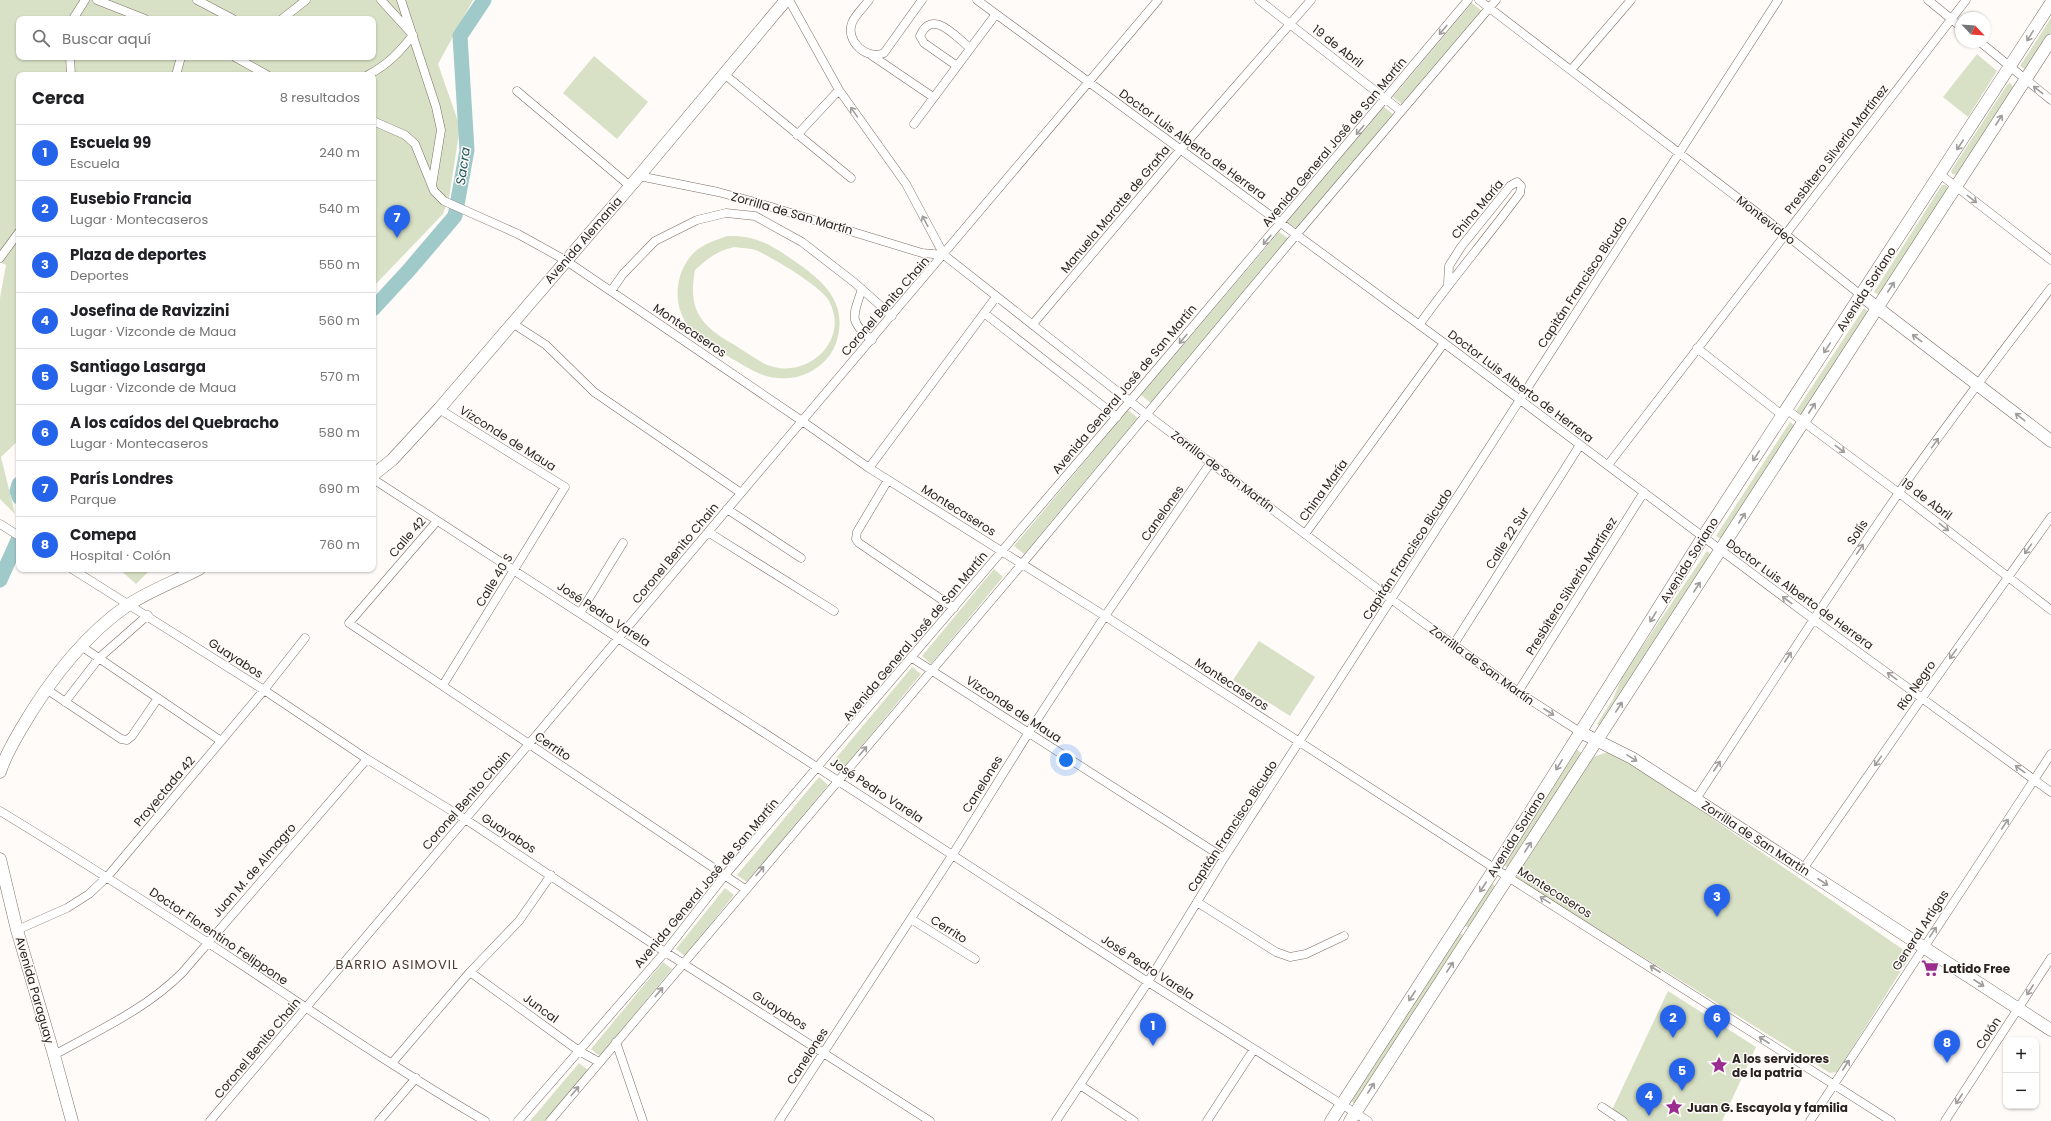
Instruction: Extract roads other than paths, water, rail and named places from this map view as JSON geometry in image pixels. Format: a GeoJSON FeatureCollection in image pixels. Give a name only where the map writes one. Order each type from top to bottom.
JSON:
{"type":"FeatureCollection","features":[{"type":"Feature","properties":{"kind":"street"},"geometry":{"type":"LineString","coordinates":[[75,16],[85,0]]}},
{"type":"Feature","properties":{"kind":"street"},"geometry":{"type":"LineString","coordinates":[[97,0],[137,16]]}},
{"type":"Feature","properties":{"kind":"street"},"geometry":{"type":"LineString","coordinates":[[197,0],[227,16]]}},
{"type":"Feature","properties":{"kind":"street"},"geometry":{"type":"LineString","coordinates":[[286,16],[306,0]]}},
{"type":"Feature","properties":{"kind":"street"},"geometry":{"type":"LineString","coordinates":[[381,0],[412,35]]}},
{"type":"Feature","properties":{"kind":"street"},"geometry":{"type":"LineString","coordinates":[[401,0],[436,107],[441,130],[432,185]]}},
{"type":"Feature","properties":{"kind":"street","name":"Avenida Alemania"},"geometry":{"type":"LineString","coordinates":[[376,473],[392,460],[439,409],[788,0]]}},
{"type":"Feature","properties":{"kind":"street","name":"Zorrilla de San Martín"},"geometry":{"type":"LineString","coordinates":[[788,0],[839,90],[906,184],[944,255],[1146,414],[1391,599],[1518,692],[1580,732],[1632,758],[2051,1030]]}},
{"type":"Feature","properties":{"kind":"street"},"geometry":{"type":"LineString","coordinates":[[869,0],[852,22],[850,31],[854,42],[933,97]]}},
{"type":"Feature","properties":{"kind":"street"},"geometry":{"type":"LineString","coordinates":[[871,55],[879,55],[884,53],[922,0]]}},
{"type":"Feature","properties":{"kind":"street","name":"Doctor Luis Alberto de Herrera"},"geometry":{"type":"LineString","coordinates":[[977,0],[1444,343],[1813,619],[2051,792]]}},
{"type":"Feature","properties":{"kind":"street","name":"Coronel Benito Chain"},"geometry":{"type":"LineString","coordinates":[[210,1121],[620,638],[727,509],[944,255],[1158,0]]}},
{"type":"Feature","properties":{"kind":"street","name":"19 de Abril"},"geometry":{"type":"LineString","coordinates":[[1259,0],[1401,112]]}},
{"type":"Feature","properties":{"kind":"street","name":"Manuela Marotte de Graña"},"geometry":{"type":"LineString","coordinates":[[1033,324],[1180,150],[1311,0]]}},
{"type":"Feature","properties":{"kind":"street","name":"Avenida General José de San Martín"},"geometry":{"type":"LineString","coordinates":[[518,1121],[666,952],[725,875],[912,658],[1468,0]]}},
{"type":"Feature","properties":{"kind":"street","name":"Montevideo"},"geometry":{"type":"LineString","coordinates":[[1479,0],[1785,234],[1862,296],[2051,442]]}},
{"type":"Feature","properties":{"kind":"street"},"geometry":{"type":"LineString","coordinates":[[550,1121],[598,1062],[1022,564],[1296,235],[1496,0]]}},
{"type":"Feature","properties":{"kind":"street"},"geometry":{"type":"LineString","coordinates":[[1571,70],[1631,0]]}},
{"type":"Feature","properties":{"kind":"street","name":"Capitán Francisco Bicudo"},"geometry":{"type":"LineString","coordinates":[[1056,1121],[1148,982],[1224,858],[1300,743],[1391,599],[1778,0]]}},
{"type":"Feature","properties":{"kind":"street"},"geometry":{"type":"LineString","coordinates":[[1928,0],[1955,22]]}},
{"type":"Feature","properties":{"kind":"street","name":"Presbítero Silverio Martínez"},"geometry":{"type":"LineString","coordinates":[[1608,465],[1966,0]]}},
{"type":"Feature","properties":{"kind":"street","name":"Avenida Soriano"},"geometry":{"type":"LineString","coordinates":[[1332,1121],[1495,868],[1703,537],[1941,175],[2051,3]]}},
{"type":"Feature","properties":{"kind":"street"},"geometry":{"type":"LineString","coordinates":[[914,124],[996,14]]}},
{"type":"Feature","properties":{"kind":"street"},"geometry":{"type":"LineString","coordinates":[[957,66],[924,43],[920,36],[924,27],[931,23],[939,24],[970,48]]}},
{"type":"Feature","properties":{"kind":"street"},"geometry":{"type":"LineString","coordinates":[[373,72],[384,66],[399,54],[412,35]]}},
{"type":"Feature","properties":{"kind":"street","name":"Avenida Soriano"},"geometry":{"type":"LineString","coordinates":[[1353,1117],[2051,40]]}},
{"type":"Feature","properties":{"kind":"street"},"geometry":{"type":"LineString","coordinates":[[1987,48],[2051,100]]}},
{"type":"Feature","properties":{"kind":"street"},"geometry":{"type":"LineString","coordinates":[[70,60],[71,72]]}},
{"type":"Feature","properties":{"kind":"street"},"geometry":{"type":"LineString","coordinates":[[177,72],[180,60]]}},
{"type":"Feature","properties":{"kind":"street"},"geometry":{"type":"LineString","coordinates":[[240,60],[262,72]]}},
{"type":"Feature","properties":{"kind":"street"},"geometry":{"type":"LineString","coordinates":[[724,74],[851,178]]}},
{"type":"Feature","properties":{"kind":"street"},"geometry":{"type":"LineString","coordinates":[[797,135],[839,90]]}},
{"type":"Feature","properties":{"kind":"street"},"geometry":{"type":"LineString","coordinates":[[516,91],[630,186]]}},
{"type":"Feature","properties":{"kind":"street"},"geometry":{"type":"LineString","coordinates":[[376,122],[405,135],[415,144],[432,185]]}},
{"type":"Feature","properties":{"kind":"street"},"geometry":{"type":"LineString","coordinates":[[1941,175],[2051,260]]}},
{"type":"Feature","properties":{"kind":"street","name":"Zorrilla de San Martín"},"geometry":{"type":"LineString","coordinates":[[639,176],[718,192],[795,213],[922,253],[944,255]]}},
{"type":"Feature","properties":{"kind":"street","name":"China María"},"geometry":{"type":"LineString","coordinates":[[1419,325],[1448,283],[1487,238],[1520,193],[1521,186],[1518,182],[1510,186],[1461,247],[1449,266],[1448,283]]}},
{"type":"Feature","properties":{"kind":"street","name":"Montecaseros"},"geometry":{"type":"LineString","coordinates":[[432,185],[434,191],[444,201],[518,234],[565,260],[869,468],[1105,616],[1508,877],[1623,948],[1833,1085],[1891,1121]]}},
{"type":"Feature","properties":{"kind":"street"},"geometry":{"type":"LineString","coordinates":[[611,291],[624,274],[655,241],[697,220],[726,213],[755,216],[802,242],[862,289],[892,316]]}},
{"type":"Feature","properties":{"kind":"street"},"geometry":{"type":"LineString","coordinates":[[0,258],[16,245]]}},
{"type":"Feature","properties":{"kind":"street","name":"Solís"},"geometry":{"type":"LineString","coordinates":[[1696,799],[1813,619],[1899,493],[1977,384],[2051,288]]}},
{"type":"Feature","properties":{"kind":"street"},"geometry":{"type":"LineString","coordinates":[[862,289],[855,309],[854,321],[859,329],[872,340]]}},
{"type":"Feature","properties":{"kind":"street"},"geometry":{"type":"LineString","coordinates":[[869,468],[996,297]]}},
{"type":"Feature","properties":{"kind":"street"},"geometry":{"type":"LineString","coordinates":[[984,313],[1117,416]]}},
{"type":"Feature","properties":{"kind":"street"},"geometry":{"type":"LineString","coordinates":[[512,322],[546,345],[594,392],[741,493]]}},
{"type":"Feature","properties":{"kind":"street","name":"China María"},"geometry":{"type":"LineString","coordinates":[[1305,534],[1444,343]]}},
{"type":"Feature","properties":{"kind":"street","name":"19 de Abril"},"geometry":{"type":"LineString","coordinates":[[1697,348],[1784,412],[1804,422],[2051,610]]}},
{"type":"Feature","properties":{"kind":"street","name":"Vizconde de Maua"},"geometry":{"type":"LineString","coordinates":[[439,409],[565,487]]}},
{"type":"Feature","properties":{"kind":"street","name":"Calle 22 Sur"},"geometry":{"type":"LineString","coordinates":[[1454,644],[1580,445]]}},
{"type":"Feature","properties":{"kind":"street","name":"Canelones"},"geometry":{"type":"LineString","coordinates":[[779,1121],[953,854],[1028,732],[1105,616],[1211,462]]}},
{"type":"Feature","properties":{"kind":"street"},"geometry":{"type":"LineString","coordinates":[[888,480],[857,532],[856,539],[859,543],[954,608]]}},
{"type":"Feature","properties":{"kind":"street","name":"José Pedro Varela"},"geometry":{"type":"LineString","coordinates":[[376,481],[819,767],[1148,982],[1342,1105],[1353,1117],[1368,1121]]}},
{"type":"Feature","properties":{"kind":"street","name":"Calle 40 S"},"geometry":{"type":"LineString","coordinates":[[443,685],[565,487]]}},
{"type":"Feature","properties":{"kind":"street","name":"Presbítero Silverio Martínez"},"geometry":{"type":"LineString","coordinates":[[1518,692],[1644,492]]}},
{"type":"Feature","properties":{"kind":"street"},"geometry":{"type":"LineString","coordinates":[[727,509],[801,558]]}},
{"type":"Feature","properties":{"kind":"street","name":"Río Negro"},"geometry":{"type":"LineString","coordinates":[[1803,869],[1922,698],[2051,517]]}},
{"type":"Feature","properties":{"kind":"street","name":"Calle 42"},"geometry":{"type":"LineString","coordinates":[[349,623],[437,521]]}},
{"type":"Feature","properties":{"kind":"street"},"geometry":{"type":"LineString","coordinates":[[0,524],[16,534]]}},
{"type":"Feature","properties":{"kind":"street"},"geometry":{"type":"LineString","coordinates":[[708,532],[834,611]]}},
{"type":"Feature","properties":{"kind":"street"},"geometry":{"type":"LineString","coordinates":[[580,613],[623,543]]}},
{"type":"Feature","properties":{"kind":"street","name":"Guayabos"},"geometry":{"type":"LineString","coordinates":[[77,572],[148,615],[367,759],[465,819],[666,952],[930,1121]]}},
{"type":"Feature","properties":{"kind":"street"},"geometry":{"type":"LineString","coordinates":[[0,772],[4,758],[46,689],[80,646],[102,624],[130,604],[193,572]]}},
{"type":"Feature","properties":{"kind":"street"},"geometry":{"type":"LineString","coordinates":[[65,702],[99,658],[148,615]]}},
{"type":"Feature","properties":{"kind":"street","name":"Cerrito"},"geometry":{"type":"LineString","coordinates":[[349,623],[745,889]]}},
{"type":"Feature","properties":{"kind":"street","name":"Proyectada 42"},"geometry":{"type":"LineString","coordinates":[[18,930],[67,908],[89,894],[108,876],[264,690],[305,638]]}},
{"type":"Feature","properties":{"kind":"street"},"geometry":{"type":"LineString","coordinates":[[80,646],[221,741]]}},
{"type":"Feature","properties":{"kind":"street","name":"Vizconde de Maua"},"geometry":{"type":"LineString","coordinates":[[912,658],[1224,858]]}},
{"type":"Feature","properties":{"kind":"street"},"geometry":{"type":"LineString","coordinates":[[46,689],[121,739],[127,740],[132,736],[158,698]]}},
{"type":"Feature","properties":{"kind":"street","name":"General Artigas"},"geometry":{"type":"LineString","coordinates":[[1810,1121],[2051,754]]}},
{"type":"Feature","properties":{"kind":"street","name":"Juan M. de Almagro"},"geometry":{"type":"LineString","coordinates":[[54,1055],[146,1004],[164,991],[367,759]]}},
{"type":"Feature","properties":{"kind":"street","name":"Doctor Florentino Felippone"},"geometry":{"type":"LineString","coordinates":[[0,811],[108,876],[306,1008],[485,1121]]}},
{"type":"Feature","properties":{"kind":"street","name":"Avenida Paraguay"},"geometry":{"type":"LineString","coordinates":[[0,859],[18,930],[72,1121]]}},
{"type":"Feature","properties":{"kind":"street"},"geometry":{"type":"LineString","coordinates":[[392,1063],[470,972],[519,921],[551,875]]}},
{"type":"Feature","properties":{"kind":"street"},"geometry":{"type":"LineString","coordinates":[[1197,902],[1276,952],[1290,957],[1306,954],[1344,936]]}},
{"type":"Feature","properties":{"kind":"street","name":"Cerrito"},"geometry":{"type":"LineString","coordinates":[[911,919],[975,959]]}},
{"type":"Feature","properties":{"kind":"street"},"geometry":{"type":"LineString","coordinates":[[1459,923],[1473,931]]}},
{"type":"Feature","properties":{"kind":"street","name":"Colón"},"geometry":{"type":"LineString","coordinates":[[1945,1121],[2051,958]]}},
{"type":"Feature","properties":{"kind":"street","name":"Juncal"},"geometry":{"type":"LineString","coordinates":[[470,972],[580,1051],[598,1062]]}},
{"type":"Feature","properties":{"kind":"street"},"geometry":{"type":"LineString","coordinates":[[616,1042],[643,1121]]}},
{"type":"Feature","properties":{"kind":"street"},"geometry":{"type":"LineString","coordinates":[[1207,1121],[1254,1050]]}},
{"type":"Feature","properties":{"kind":"street"},"geometry":{"type":"LineString","coordinates":[[379,1121],[416,1078]]}},
{"type":"Feature","properties":{"kind":"street"},"geometry":{"type":"LineString","coordinates":[[1080,1086],[1134,1121]]}},
{"type":"Feature","properties":{"kind":"street"},"geometry":{"type":"LineString","coordinates":[[1602,1107],[1623,1121]]}},
{"type":"Feature","properties":{"kind":"waterway","name":"Sacra"},"geometry":{"type":"LineString","coordinates":[[376,306],[455,216],[467,150],[460,36],[484,0]]}},
{"type":"Feature","properties":{"kind":"waterway","name":"Sacra"},"geometry":{"type":"LineString","coordinates":[[0,580],[16,545]]}},
{"type":"Feature","properties":{"kind":"place","name":"París Londres"},"geometry":{"type":"Point","coordinates":[397,238]}},
{"type":"Feature","properties":{"kind":"place","name":"Plaza de deportes"},"geometry":{"type":"Point","coordinates":[1717,917]}},
{"type":"Feature","properties":{"kind":"place","name":"Latido Free"},"geometry":{"type":"Point","coordinates":[1930,968]}},
{"type":"Feature","properties":{"kind":"place","name":"Eusebio Francia"},"geometry":{"type":"Point","coordinates":[1673,1038]}},
{"type":"Feature","properties":{"kind":"place","name":"A los caídos del Quebracho"},"geometry":{"type":"Point","coordinates":[1717,1038]}},
{"type":"Feature","properties":{"kind":"place","name":"Escuela 99"},"geometry":{"type":"Point","coordinates":[1153,1046]}},
{"type":"Feature","properties":{"kind":"place","name":"Comepa"},"geometry":{"type":"Point","coordinates":[1947,1063]}},
{"type":"Feature","properties":{"kind":"place","name":"A los servidores de la patria"},"geometry":{"type":"Point","coordinates":[1719,1065]}},
{"type":"Feature","properties":{"kind":"place","name":"Santiago Lasarga"},"geometry":{"type":"Point","coordinates":[1682,1091]}},
{"type":"Feature","properties":{"kind":"place","name":"Juan G. Escayola y familia"},"geometry":{"type":"Point","coordinates":[1674,1107]}},
{"type":"Feature","properties":{"kind":"place","name":"Josefina de Ravizzini"},"geometry":{"type":"Point","coordinates":[1649,1116]}},
{"type":"Feature","properties":{"kind":"district","name":"BARRIO ASIMOVIL"},"geometry":{"type":"Point","coordinates":[397,964]}}]}
